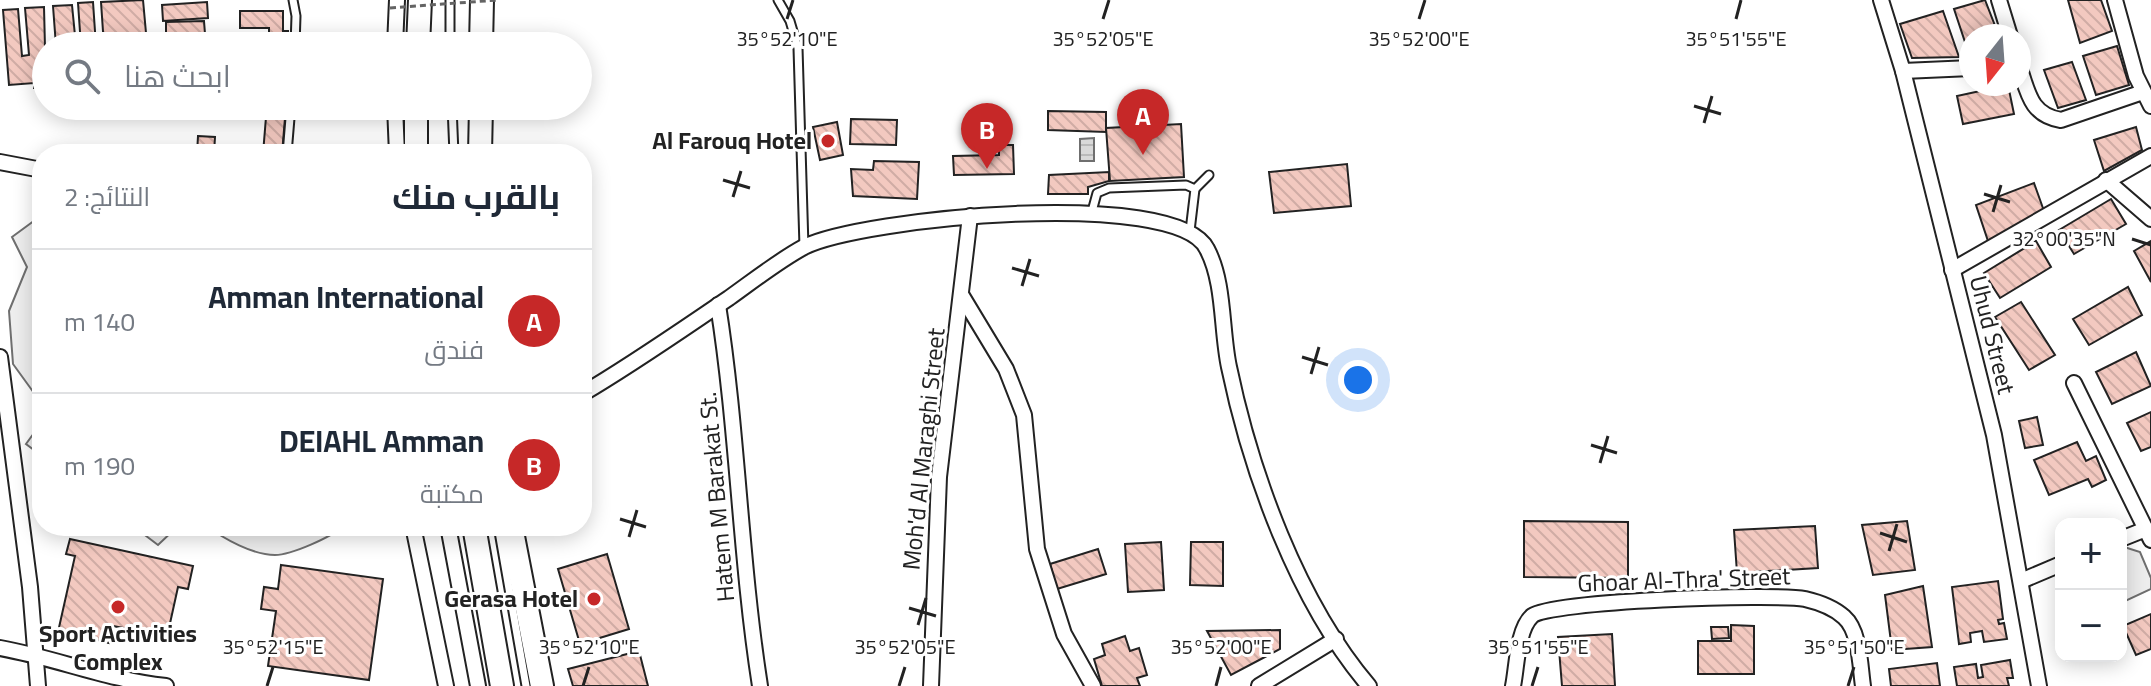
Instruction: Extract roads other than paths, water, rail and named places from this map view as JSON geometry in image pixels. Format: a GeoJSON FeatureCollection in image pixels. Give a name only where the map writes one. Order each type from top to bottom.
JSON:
{"type":"FeatureCollection","features":[{"type":"Feature","properties":{"kind":"main road"},"geometry":{"type":"LineString","coordinates":[[419,32],[420,0]]}},
{"type":"Feature","properties":{"kind":"main road"},"geometry":{"type":"LineString","coordinates":[[481,32],[482,0]]}},
{"type":"Feature","properties":{"kind":"main road"},"geometry":{"type":"LineString","coordinates":[[416,120],[416,144]]}},
{"type":"Feature","properties":{"kind":"main road"},"geometry":{"type":"LineString","coordinates":[[480,144],[481,120]]}},
{"type":"Feature","properties":{"kind":"main road"},"geometry":{"type":"LineString","coordinates":[[476,536],[502,686]]}},
{"type":"Feature","properties":{"kind":"main road"},"geometry":{"type":"LineString","coordinates":[[514,536],[542,686]]}},
{"type":"Feature","properties":{"kind":"street","name":"Uhud Street"},"geometry":{"type":"LineString","coordinates":[[1881,0],[1903,71],[1994,435],[2039,686]]}},
{"type":"Feature","properties":{"kind":"street"},"geometry":{"type":"LineString","coordinates":[[1999,0],[2006,24]]}},
{"type":"Feature","properties":{"kind":"street"},"geometry":{"type":"LineString","coordinates":[[2115,0],[2143,92],[2151,106]]}},
{"type":"Feature","properties":{"kind":"street"},"geometry":{"type":"LineString","coordinates":[[394,4],[395,32]]}},
{"type":"Feature","properties":{"kind":"street"},"geometry":{"type":"LineString","coordinates":[[1903,71],[1959,69]]}},
{"type":"Feature","properties":{"kind":"street"},"geometry":{"type":"LineString","coordinates":[[2030,96],[2036,111],[2048,118],[2061,120],[2143,92]]}},
{"type":"Feature","properties":{"kind":"street"},"geometry":{"type":"LineString","coordinates":[[396,120],[397,144]]}},
{"type":"Feature","properties":{"kind":"street"},"geometry":{"type":"LineString","coordinates":[[1952,270],[2151,156]]}},
{"type":"Feature","properties":{"kind":"street"},"geometry":{"type":"LineString","coordinates":[[0,162],[32,168]]}},
{"type":"Feature","properties":{"kind":"street"},"geometry":{"type":"LineString","coordinates":[[2106,180],[2151,219]]}},
{"type":"Feature","properties":{"kind":"street"},"geometry":{"type":"LineString","coordinates":[[592,387],[804,247],[857,230],[970,216],[1091,216],[1158,219],[1190,231],[1200,237],[1216,273],[1229,366],[1243,424],[1274,514],[1312,598],[1369,686]]}},
{"type":"Feature","properties":{"kind":"street","name":"Moh'd Al Maraghi Street"},"geometry":{"type":"LineString","coordinates":[[931,686],[939,477],[970,216]]}},
{"type":"Feature","properties":{"kind":"street"},"geometry":{"type":"LineString","coordinates":[[962,296],[1006,369],[1024,415],[1037,549],[1064,634],[1093,686]]}},
{"type":"Feature","properties":{"kind":"street","name":"Hatem M Barakat St."},"geometry":{"type":"LineString","coordinates":[[718,305],[736,431],[750,620],[760,686]]}},
{"type":"Feature","properties":{"kind":"street"},"geometry":{"type":"LineString","coordinates":[[0,357],[18,483],[38,686]]}},
{"type":"Feature","properties":{"kind":"street"},"geometry":{"type":"LineString","coordinates":[[2074,383],[2148,534],[2127,538]]}},
{"type":"Feature","properties":{"kind":"street"},"geometry":{"type":"LineString","coordinates":[[415,536],[446,686]]}},
{"type":"Feature","properties":{"kind":"street"},"geometry":{"type":"LineString","coordinates":[[450,536],[478,686]]}},
{"type":"Feature","properties":{"kind":"street"},"geometry":{"type":"LineString","coordinates":[[2021,581],[2055,567]]}},
{"type":"Feature","properties":{"kind":"street","name":"Ghoar Al-Thra' Street"},"geometry":{"type":"LineString","coordinates":[[1513,686],[1525,629],[1535,613],[1551,607],[1785,598],[1803,599],[1833,609],[1853,628],[1863,686]]}},
{"type":"Feature","properties":{"kind":"street"},"geometry":{"type":"LineString","coordinates":[[1259,686],[1336,639]]}},
{"type":"Feature","properties":{"kind":"street"},"geometry":{"type":"LineString","coordinates":[[0,648],[35,654],[111,678],[166,686]]}},
{"type":"Feature","properties":{"kind":"lane"},"geometry":{"type":"LineString","coordinates":[[293,0],[295,32]]}},
{"type":"Feature","properties":{"kind":"lane"},"geometry":{"type":"LineString","coordinates":[[450,0],[450,32]]}},
{"type":"Feature","properties":{"kind":"lane"},"geometry":{"type":"LineString","coordinates":[[778,0],[790,21],[798,48],[804,247]]}},
{"type":"Feature","properties":{"kind":"lane"},"geometry":{"type":"LineString","coordinates":[[288,144],[290,120]]}},
{"type":"Feature","properties":{"kind":"lane"},"geometry":{"type":"LineString","coordinates":[[453,120],[454,144]]}},
{"type":"Feature","properties":{"kind":"lane"},"geometry":{"type":"LineString","coordinates":[[1190,231],[1195,189],[1209,175]]}},
{"type":"Feature","properties":{"kind":"lane"},"geometry":{"type":"LineString","coordinates":[[1091,216],[1097,193],[1109,188],[1186,185],[1195,189]]}},
{"type":"Feature","properties":{"kind":"lane"},"geometry":{"type":"LineString","coordinates":[[514,536],[526,686]]}},
{"type":"Feature","properties":{"kind":"place","name":"Al Farouq Hotel"},"geometry":{"type":"Point","coordinates":[828,141]}},
{"type":"Feature","properties":{"kind":"place","name":"Amman International"},"geometry":{"type":"Point","coordinates":[1143,155]}},
{"type":"Feature","properties":{"kind":"place","name":"DEIAHL Amman"},"geometry":{"type":"Point","coordinates":[987,169]}},
{"type":"Feature","properties":{"kind":"place","name":"Gerasa Hotel"},"geometry":{"type":"Point","coordinates":[594,599]}},
{"type":"Feature","properties":{"kind":"place","name":"Sport Activities Complex"},"geometry":{"type":"Point","coordinates":[118,607]}}]}
